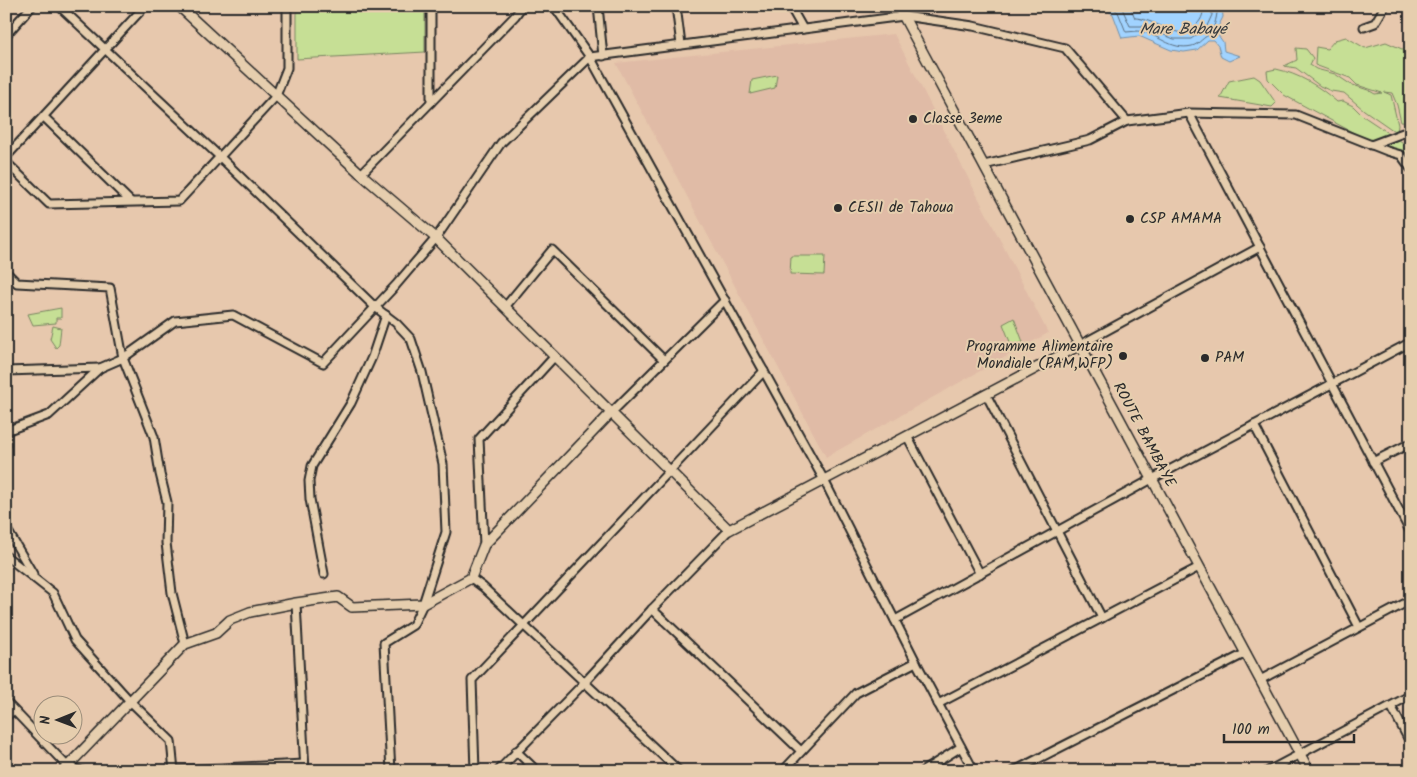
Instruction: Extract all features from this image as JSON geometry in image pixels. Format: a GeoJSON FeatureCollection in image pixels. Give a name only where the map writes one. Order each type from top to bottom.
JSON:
{"type":"FeatureCollection","features":[{"type":"Feature","properties":{"kind":"street"},"geometry":{"type":"LineString","coordinates":[[6,34],[32,6]]}},
{"type":"Feature","properties":{"kind":"street"},"geometry":{"type":"LineString","coordinates":[[59,6],[411,339],[422,372],[443,464],[446,532],[423,604],[413,625],[384,643],[391,771]]}},
{"type":"Feature","properties":{"kind":"street"},"geometry":{"type":"LineString","coordinates":[[6,157],[145,6]]}},
{"type":"Feature","properties":{"kind":"street"},"geometry":{"type":"LineString","coordinates":[[179,6],[361,174],[436,238],[729,530]]}},
{"type":"Feature","properties":{"kind":"street"},"geometry":{"type":"LineString","coordinates":[[6,162],[49,204],[179,201],[276,96],[287,68],[287,6]]}},
{"type":"Feature","properties":{"kind":"street"},"geometry":{"type":"LineString","coordinates":[[430,102],[431,6]]}},
{"type":"Feature","properties":{"kind":"street"},"geometry":{"type":"LineString","coordinates":[[361,174],[522,6]]}},
{"type":"Feature","properties":{"kind":"street"},"geometry":{"type":"LineString","coordinates":[[554,6],[590,57],[824,480],[916,662],[974,771]]}},
{"type":"Feature","properties":{"kind":"street"},"geometry":{"type":"LineString","coordinates":[[598,6],[603,56]]}},
{"type":"Feature","properties":{"kind":"street"},"geometry":{"type":"LineString","coordinates":[[676,6],[681,46]]}},
{"type":"Feature","properties":{"kind":"street"},"geometry":{"type":"LineString","coordinates":[[790,6],[803,30]]}},
{"type":"Feature","properties":{"kind":"street","name":"ROUTE BAMBAYE"},"geometry":{"type":"LineString","coordinates":[[898,6],[1309,771]]}},
{"type":"Feature","properties":{"kind":"street"},"geometry":{"type":"LineString","coordinates":[[1364,27],[1375,23],[1385,6]]}},
{"type":"Feature","properties":{"kind":"street"},"geometry":{"type":"LineString","coordinates":[[6,445],[6,431],[49,415],[100,368],[123,358],[175,321],[233,315],[323,363],[396,285],[436,238],[501,143],[590,57],[904,16],[973,26],[1065,48],[1126,121]]}},
{"type":"Feature","properties":{"kind":"street"},"geometry":{"type":"LineString","coordinates":[[1189,113],[1411,533]]}},
{"type":"Feature","properties":{"kind":"street"},"geometry":{"type":"LineString","coordinates":[[984,165],[1090,140],[1126,121],[1189,113],[1296,115],[1371,145],[1402,155],[1411,169]]}},
{"type":"Feature","properties":{"kind":"street"},"geometry":{"type":"LineString","coordinates":[[44,117],[130,201]]}},
{"type":"Feature","properties":{"kind":"street"},"geometry":{"type":"LineString","coordinates":[[1371,145],[1411,130]]}},
{"type":"Feature","properties":{"kind":"street"},"geometry":{"type":"LineString","coordinates":[[498,771],[729,530],[1080,345],[1260,247]]}},
{"type":"Feature","properties":{"kind":"street"},"geometry":{"type":"LineString","coordinates":[[505,307],[552,250],[664,360]]}},
{"type":"Feature","properties":{"kind":"street"},"geometry":{"type":"LineString","coordinates":[[6,272],[18,283],[110,288],[123,358],[154,437],[167,502],[166,543],[172,593],[185,644]]}},
{"type":"Feature","properties":{"kind":"street"},"geometry":{"type":"LineString","coordinates":[[65,768],[185,644],[216,633],[230,620],[250,612],[338,597],[352,607],[423,604],[471,578],[484,545],[611,413],[725,300]]}},
{"type":"Feature","properties":{"kind":"street"},"geometry":{"type":"LineString","coordinates":[[324,574],[310,499],[309,481],[312,466],[351,403],[372,357],[386,315]]}},
{"type":"Feature","properties":{"kind":"street"},"geometry":{"type":"LineString","coordinates":[[895,620],[1152,479],[1411,342]]}},
{"type":"Feature","properties":{"kind":"street"},"geometry":{"type":"LineString","coordinates":[[484,545],[479,439],[554,356]]}},
{"type":"Feature","properties":{"kind":"street"},"geometry":{"type":"LineString","coordinates":[[6,371],[100,368]]}},
{"type":"Feature","properties":{"kind":"street"},"geometry":{"type":"LineString","coordinates":[[475,771],[472,680],[764,372]]}},
{"type":"Feature","properties":{"kind":"street"},"geometry":{"type":"LineString","coordinates":[[986,394],[1102,618]]}},
{"type":"Feature","properties":{"kind":"street"},"geometry":{"type":"LineString","coordinates":[[1254,425],[1359,627]]}},
{"type":"Feature","properties":{"kind":"street"},"geometry":{"type":"LineString","coordinates":[[907,436],[980,574]]}},
{"type":"Feature","properties":{"kind":"street"},"geometry":{"type":"LineString","coordinates":[[1373,462],[1411,443]]}},
{"type":"Feature","properties":{"kind":"street"},"geometry":{"type":"LineString","coordinates":[[6,528],[35,579]]}},
{"type":"Feature","properties":{"kind":"street"},"geometry":{"type":"LineString","coordinates":[[6,556],[53,594],[75,640],[130,701],[171,742],[174,770]]}},
{"type":"Feature","properties":{"kind":"street"},"geometry":{"type":"LineString","coordinates":[[938,704],[1199,567]]}},
{"type":"Feature","properties":{"kind":"street"},"geometry":{"type":"LineString","coordinates":[[471,578],[483,587],[679,771]]}},
{"type":"Feature","properties":{"kind":"street"},"geometry":{"type":"LineString","coordinates":[[1260,680],[1411,600]]}},
{"type":"Feature","properties":{"kind":"street"},"geometry":{"type":"LineString","coordinates":[[160,771],[304,767],[296,603]]}},
{"type":"Feature","properties":{"kind":"street"},"geometry":{"type":"LineString","coordinates":[[652,609],[801,752]]}},
{"type":"Feature","properties":{"kind":"street"},"geometry":{"type":"LineString","coordinates":[[1014,771],[1246,653]]}},
{"type":"Feature","properties":{"kind":"street"},"geometry":{"type":"LineString","coordinates":[[783,771],[856,693],[916,662]]}},
{"type":"Feature","properties":{"kind":"street"},"geometry":{"type":"LineString","coordinates":[[1268,771],[1411,695]]}},
{"type":"Feature","properties":{"kind":"street"},"geometry":{"type":"LineString","coordinates":[[6,702],[65,768],[80,771]]}},
{"type":"Feature","properties":{"kind":"street"},"geometry":{"type":"LineString","coordinates":[[1390,706],[1411,744]]}},
{"type":"Feature","properties":{"kind":"street"},"geometry":{"type":"LineString","coordinates":[[6,717],[13,710]]}},
{"type":"Feature","properties":{"kind":"street"},"geometry":{"type":"LineString","coordinates":[[923,771],[961,747]]}},
{"type":"Feature","properties":{"kind":"street"},"geometry":{"type":"LineString","coordinates":[[516,751],[537,771]]}},
{"type":"Feature","properties":{"kind":"shaded area","name":"CESII de Tahoua"},"geometry":{"type":"Polygon","coordinates":[[[894,34],[1048,333],[826,457],[616,63],[894,34]]]}},
{"type":"Feature","properties":{"kind":"green space"},"geometry":{"type":"Polygon","coordinates":[[[297,6],[425,6],[425,52],[297,59],[297,6]]]}},
{"type":"Feature","properties":{"kind":"green space"},"geometry":{"type":"Polygon","coordinates":[[[1346,37],[1365,48],[1386,42],[1402,49],[1411,46],[1411,123],[1401,122],[1392,93],[1384,92],[1391,95],[1398,125],[1397,133],[1364,110],[1344,93],[1331,91],[1320,86],[1296,68],[1284,66],[1297,60],[1296,48],[1306,49],[1313,58],[1310,65],[1316,69],[1335,74],[1350,84],[1375,94],[1382,93],[1357,85],[1350,78],[1315,65],[1316,47],[1327,49],[1335,40],[1346,37]]]}},
{"type":"Feature","properties":{"kind":"green space"},"geometry":{"type":"Polygon","coordinates":[[[1276,69],[1308,81],[1337,102],[1343,101],[1353,106],[1363,116],[1411,148],[1411,154],[1378,146],[1284,95],[1268,79],[1267,71],[1276,69]]]}},
{"type":"Feature","properties":{"kind":"green space"},"geometry":{"type":"Polygon","coordinates":[[[777,75],[775,88],[750,94],[752,80],[777,75]]]}},
{"type":"Feature","properties":{"kind":"green space"},"geometry":{"type":"Polygon","coordinates":[[[1254,76],[1260,80],[1276,103],[1272,107],[1220,98],[1229,81],[1254,76]]]}},
{"type":"Feature","properties":{"kind":"green space"},"geometry":{"type":"Polygon","coordinates":[[[791,256],[825,256],[824,275],[790,274],[791,256]]]}},
{"type":"Feature","properties":{"kind":"green space"},"geometry":{"type":"Polygon","coordinates":[[[61,308],[61,318],[56,318],[56,323],[33,325],[28,314],[61,308]]]}},
{"type":"Feature","properties":{"kind":"green space"},"geometry":{"type":"Polygon","coordinates":[[[1014,318],[1023,342],[1012,347],[1003,324],[1014,318]]]}},
{"type":"Feature","properties":{"kind":"green space"},"geometry":{"type":"Polygon","coordinates":[[[53,326],[61,328],[59,345],[56,348],[50,339],[53,326]]]}},
{"type":"Feature","properties":{"kind":"water","name":"Mare Babayé"},"geometry":{"type":"Polygon","coordinates":[[[1100,6],[1222,6],[1223,17],[1218,27],[1218,35],[1223,42],[1224,51],[1240,56],[1229,61],[1221,57],[1218,46],[1213,40],[1208,40],[1197,50],[1184,52],[1171,50],[1139,36],[1122,38],[1113,14],[1100,6]]]}},
{"type":"Feature","properties":{"kind":"place","name":"Classe 3eme"},"geometry":{"type":"Point","coordinates":[913,119]}},
{"type":"Feature","properties":{"kind":"place","name":"CESII de Tahoua"},"geometry":{"type":"Point","coordinates":[838,208]}},
{"type":"Feature","properties":{"kind":"place","name":"CSP AMAMA"},"geometry":{"type":"Point","coordinates":[1130,219]}},
{"type":"Feature","properties":{"kind":"place","name":"Programme Alimentaire Mondiale (PAM,WFP)"},"geometry":{"type":"Point","coordinates":[1123,356]}},
{"type":"Feature","properties":{"kind":"place","name":"PAM"},"geometry":{"type":"Point","coordinates":[1205,358]}}]}
